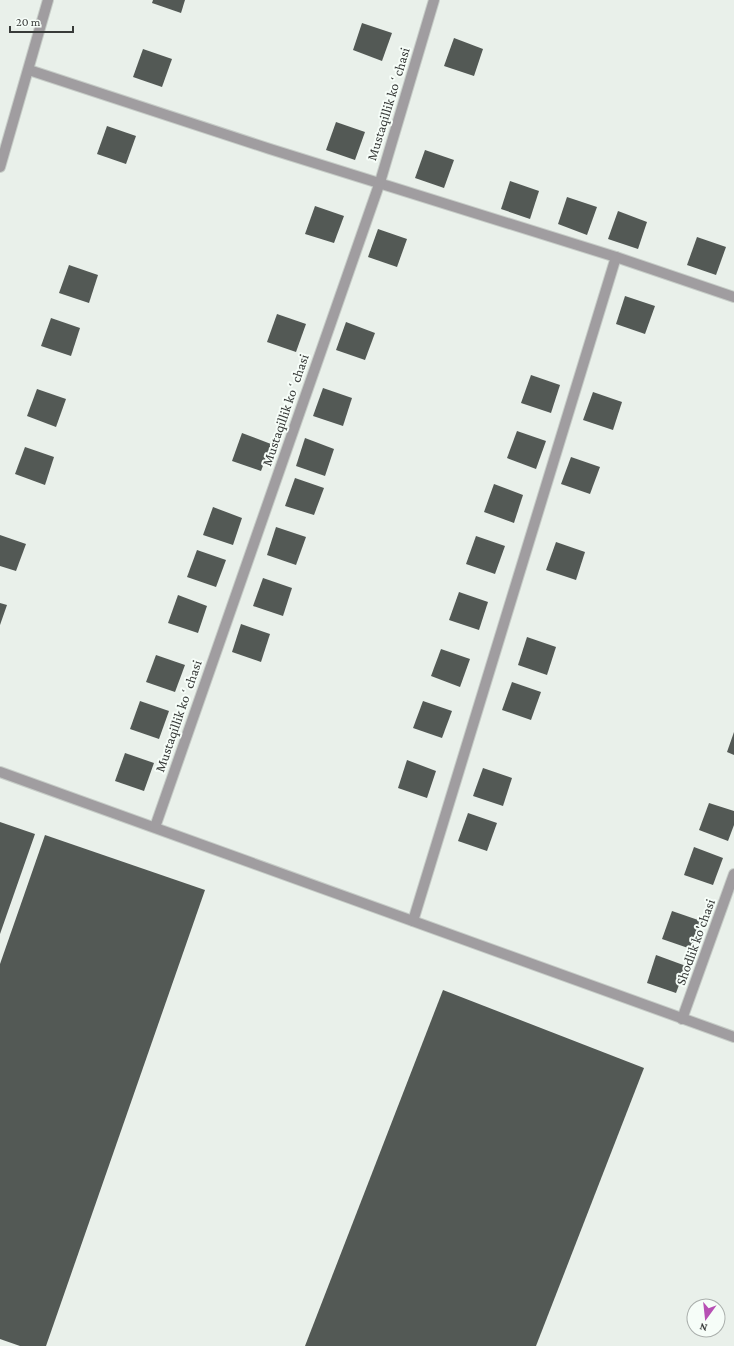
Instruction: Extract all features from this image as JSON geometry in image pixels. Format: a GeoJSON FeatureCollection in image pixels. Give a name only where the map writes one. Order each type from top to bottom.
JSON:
{"type":"FeatureCollection","features":[{"type":"Feature","properties":{"kind":"street"},"geometry":{"type":"LineString","coordinates":[[1,161],[29,70],[48,0]]}},
{"type":"Feature","properties":{"kind":"street","name":"Mustaqillik koʻchasi"},"geometry":{"type":"LineString","coordinates":[[155,827],[380,182],[434,0]]}},
{"type":"Feature","properties":{"kind":"street"},"geometry":{"type":"LineString","coordinates":[[29,70],[270,149],[380,182],[616,257],[734,297]]}},
{"type":"Feature","properties":{"kind":"street"},"geometry":{"type":"LineString","coordinates":[[413,921],[616,257]]}},
{"type":"Feature","properties":{"kind":"street"},"geometry":{"type":"LineString","coordinates":[[0,772],[734,1037]]}},
{"type":"Feature","properties":{"kind":"street","name":"Shodlik ko'chasi"},"geometry":{"type":"LineString","coordinates":[[682,1019],[734,874]]}},
{"type":"Feature","properties":{"kind":"building"},"geometry":{"type":"Polygon","coordinates":[[[153,0],[185,0],[181,13],[152,3],[153,0]]]}},
{"type":"Feature","properties":{"kind":"building"},"geometry":{"type":"Polygon","coordinates":[[[362,23],[392,33],[382,61],[353,50],[362,23]]]}},
{"type":"Feature","properties":{"kind":"building"},"geometry":{"type":"Polygon","coordinates":[[[454,38],[483,49],[474,76],[444,66],[454,38]]]}},
{"type":"Feature","properties":{"kind":"building"},"geometry":{"type":"Polygon","coordinates":[[[143,49],[172,59],[162,87],[133,77],[143,49]]]}},
{"type":"Feature","properties":{"kind":"building"},"geometry":{"type":"Polygon","coordinates":[[[336,122],[365,132],[355,160],[326,150],[336,122]]]}},
{"type":"Feature","properties":{"kind":"building"},"geometry":{"type":"Polygon","coordinates":[[[107,126],[136,136],[126,164],[97,154],[107,126]]]}},
{"type":"Feature","properties":{"kind":"building"},"geometry":{"type":"Polygon","coordinates":[[[425,150],[454,160],[444,188],[415,178],[425,150]]]}},
{"type":"Feature","properties":{"kind":"building"},"geometry":{"type":"Polygon","coordinates":[[[510,181],[539,191],[530,219],[501,209],[510,181]]]}},
{"type":"Feature","properties":{"kind":"building"},"geometry":{"type":"Polygon","coordinates":[[[567,197],[597,207],[587,235],[558,224],[567,197]]]}},
{"type":"Feature","properties":{"kind":"building"},"geometry":{"type":"Polygon","coordinates":[[[315,206],[344,216],[334,243],[305,234],[315,206]]]}},
{"type":"Feature","properties":{"kind":"building"},"geometry":{"type":"Polygon","coordinates":[[[618,211],[647,222],[638,249],[608,239],[618,211]]]}},
{"type":"Feature","properties":{"kind":"building"},"geometry":{"type":"Polygon","coordinates":[[[378,229],[407,239],[397,267],[368,257],[378,229]]]}},
{"type":"Feature","properties":{"kind":"building"},"geometry":{"type":"Polygon","coordinates":[[[697,237],[726,247],[716,275],[687,265],[697,237]]]}},
{"type":"Feature","properties":{"kind":"building"},"geometry":{"type":"Polygon","coordinates":[[[69,265],[98,275],[89,303],[59,293],[69,265]]]}},
{"type":"Feature","properties":{"kind":"building"},"geometry":{"type":"Polygon","coordinates":[[[625,296],[655,306],[645,334],[616,324],[625,296]]]}},
{"type":"Feature","properties":{"kind":"building"},"geometry":{"type":"Polygon","coordinates":[[[277,314],[306,324],[296,352],[267,342],[277,314]]]}},
{"type":"Feature","properties":{"kind":"building"},"geometry":{"type":"Polygon","coordinates":[[[51,318],[80,328],[71,356],[41,346],[51,318]]]}},
{"type":"Feature","properties":{"kind":"building"},"geometry":{"type":"Polygon","coordinates":[[[346,322],[375,333],[365,360],[336,350],[346,322]]]}},
{"type":"Feature","properties":{"kind":"building"},"geometry":{"type":"Polygon","coordinates":[[[531,375],[560,385],[551,413],[521,403],[531,375]]]}},
{"type":"Feature","properties":{"kind":"building"},"geometry":{"type":"Polygon","coordinates":[[[323,388],[352,398],[343,426],[313,416],[323,388]]]}},
{"type":"Feature","properties":{"kind":"building"},"geometry":{"type":"Polygon","coordinates":[[[37,389],[66,399],[56,427],[27,416],[37,389]]]}},
{"type":"Feature","properties":{"kind":"building"},"geometry":{"type":"Polygon","coordinates":[[[593,392],[622,402],[613,430],[583,420],[593,392]]]}},
{"type":"Feature","properties":{"kind":"building"},"geometry":{"type":"Polygon","coordinates":[[[517,431],[546,441],[536,469],[507,458],[517,431]]]}},
{"type":"Feature","properties":{"kind":"building"},"geometry":{"type":"Polygon","coordinates":[[[242,433],[271,444],[261,471],[232,461],[242,433]]]}},
{"type":"Feature","properties":{"kind":"building"},"geometry":{"type":"Polygon","coordinates":[[[305,438],[334,449],[325,476],[296,466],[305,438]]]}},
{"type":"Feature","properties":{"kind":"building"},"geometry":{"type":"Polygon","coordinates":[[[25,447],[54,457],[45,485],[15,474],[25,447]]]}},
{"type":"Feature","properties":{"kind":"building"},"geometry":{"type":"Polygon","coordinates":[[[571,457],[600,467],[590,494],[561,484],[571,457]]]}},
{"type":"Feature","properties":{"kind":"building"},"geometry":{"type":"Polygon","coordinates":[[[295,478],[324,488],[314,515],[285,506],[295,478]]]}},
{"type":"Feature","properties":{"kind":"building"},"geometry":{"type":"Polygon","coordinates":[[[494,484],[523,495],[514,523],[484,512],[494,484]]]}},
{"type":"Feature","properties":{"kind":"building"},"geometry":{"type":"Polygon","coordinates":[[[213,507],[242,518],[233,545],[203,535],[213,507]]]}},
{"type":"Feature","properties":{"kind":"building"},"geometry":{"type":"Polygon","coordinates":[[[276,527],[306,537],[296,565],[267,555],[276,527]]]}},
{"type":"Feature","properties":{"kind":"building"},"geometry":{"type":"Polygon","coordinates":[[[0,535],[26,544],[16,571],[0,566],[0,535]]]}},
{"type":"Feature","properties":{"kind":"building"},"geometry":{"type":"Polygon","coordinates":[[[476,536],[505,546],[495,574],[466,564],[476,536]]]}},
{"type":"Feature","properties":{"kind":"building"},"geometry":{"type":"Polygon","coordinates":[[[556,542],[585,552],[576,580],[546,570],[556,542]]]}},
{"type":"Feature","properties":{"kind":"building"},"geometry":{"type":"Polygon","coordinates":[[[197,550],[226,560],[216,587],[187,577],[197,550]]]}},
{"type":"Feature","properties":{"kind":"building"},"geometry":{"type":"Polygon","coordinates":[[[263,578],[292,588],[283,616],[253,606],[263,578]]]}},
{"type":"Feature","properties":{"kind":"building"},"geometry":{"type":"Polygon","coordinates":[[[459,592],[488,602],[479,630],[449,620],[459,592]]]}},
{"type":"Feature","properties":{"kind":"building"},"geometry":{"type":"Polygon","coordinates":[[[178,595],[207,606],[198,633],[168,623],[178,595]]]}},
{"type":"Feature","properties":{"kind":"building"},"geometry":{"type":"Polygon","coordinates":[[[0,603],[7,605],[0,625],[0,603]]]}},
{"type":"Feature","properties":{"kind":"building"},"geometry":{"type":"Polygon","coordinates":[[[241,624],[270,634],[261,662],[232,652],[241,624]]]}},
{"type":"Feature","properties":{"kind":"building"},"geometry":{"type":"Polygon","coordinates":[[[527,637],[556,647],[547,675],[518,665],[527,637]]]}},
{"type":"Feature","properties":{"kind":"building"},"geometry":{"type":"Polygon","coordinates":[[[441,649],[470,659],[460,687],[431,676],[441,649]]]}},
{"type":"Feature","properties":{"kind":"building"},"geometry":{"type":"Polygon","coordinates":[[[156,655],[185,665],[175,692],[146,682],[156,655]]]}},
{"type":"Feature","properties":{"kind":"building"},"geometry":{"type":"Polygon","coordinates":[[[512,682],[541,692],[531,720],[502,710],[512,682]]]}},
{"type":"Feature","properties":{"kind":"building"},"geometry":{"type":"Polygon","coordinates":[[[140,701],[169,711],[159,739],[130,729],[140,701]]]}},
{"type":"Feature","properties":{"kind":"building"},"geometry":{"type":"Polygon","coordinates":[[[423,701],[452,711],[442,738],[413,728],[423,701]]]}},
{"type":"Feature","properties":{"kind":"building"},"geometry":{"type":"Polygon","coordinates":[[[734,732],[734,755],[727,752],[734,732]]]}},
{"type":"Feature","properties":{"kind":"building"},"geometry":{"type":"Polygon","coordinates":[[[125,753],[154,763],[144,791],[115,781],[125,753]]]}},
{"type":"Feature","properties":{"kind":"building"},"geometry":{"type":"Polygon","coordinates":[[[407,760],[436,771],[427,798],[398,788],[407,760]]]}},
{"type":"Feature","properties":{"kind":"building"},"geometry":{"type":"Polygon","coordinates":[[[483,768],[512,778],[503,806],[473,796],[483,768]]]}},
{"type":"Feature","properties":{"kind":"building"},"geometry":{"type":"Polygon","coordinates":[[[709,803],[734,811],[734,825],[728,841],[699,830],[709,803]]]}},
{"type":"Feature","properties":{"kind":"building"},"geometry":{"type":"Polygon","coordinates":[[[468,813],[497,823],[487,851],[458,841],[468,813]]]}},
{"type":"Feature","properties":{"kind":"building"},"geometry":{"type":"Polygon","coordinates":[[[0,822],[35,834],[0,934],[0,822]]]}},
{"type":"Feature","properties":{"kind":"building"},"geometry":{"type":"Polygon","coordinates":[[[45,835],[205,890],[46,1346],[20,1346],[0,1339],[0,964],[45,835]]]}},
{"type":"Feature","properties":{"kind":"building"},"geometry":{"type":"Polygon","coordinates":[[[694,847],[723,858],[713,885],[684,875],[694,847]]]}},
{"type":"Feature","properties":{"kind":"building"},"geometry":{"type":"Polygon","coordinates":[[[672,911],[701,921],[691,949],[662,939],[672,911]]]}},
{"type":"Feature","properties":{"kind":"building"},"geometry":{"type":"Polygon","coordinates":[[[656,955],[686,966],[676,993],[647,983],[656,955]]]}},
{"type":"Feature","properties":{"kind":"building"},"geometry":{"type":"Polygon","coordinates":[[[443,990],[644,1068],[536,1346],[305,1346],[443,990]]]}}]}
